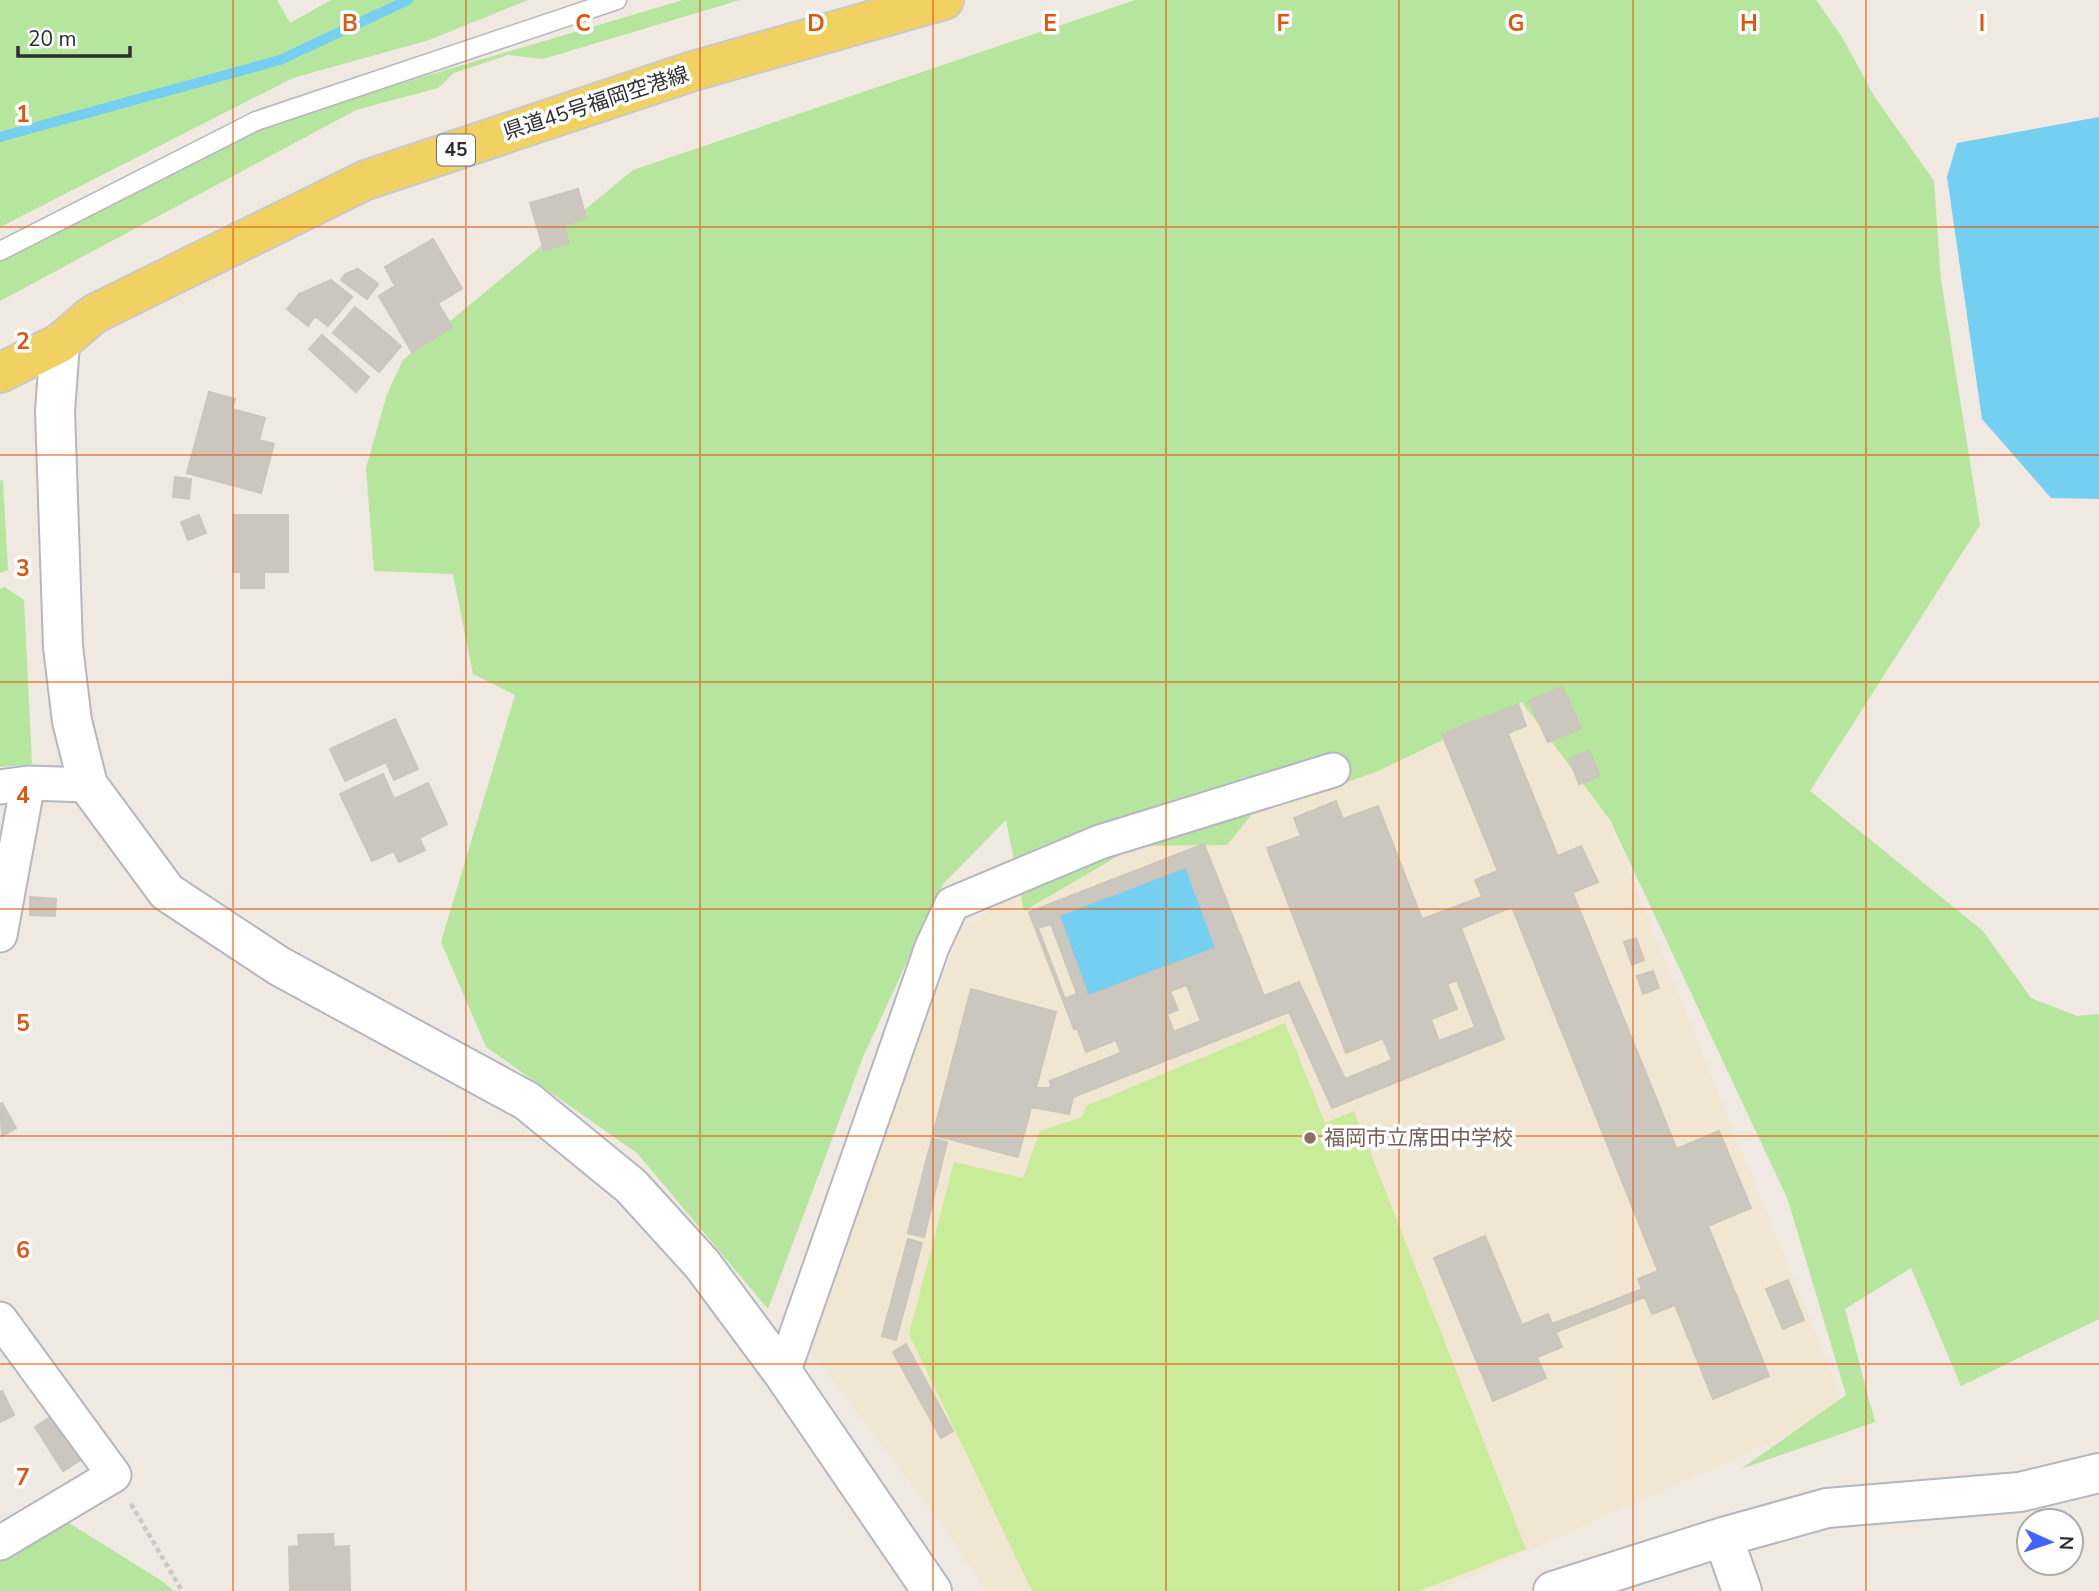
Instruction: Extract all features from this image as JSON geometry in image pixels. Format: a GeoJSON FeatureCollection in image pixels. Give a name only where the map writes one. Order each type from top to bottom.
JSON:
{"type":"FeatureCollection","features":[{"type":"Feature","properties":{"kind":"main road","name":"県道45号福岡空港線"},"geometry":{"type":"LineString","coordinates":[[0,373],[60,343],[94,314],[366,180],[693,71],[944,0]]}},
{"type":"Feature","properties":{"kind":"street"},"geometry":{"type":"LineString","coordinates":[[60,343],[55,411],[63,647],[72,721],[88,785],[167,892],[279,966],[527,1101],[631,1186],[702,1265],[783,1373],[932,1591]]}},
{"type":"Feature","properties":{"kind":"street"},"geometry":{"type":"LineString","coordinates":[[783,1373],[932,947],[952,904],[1100,842],[1333,770]]}},
{"type":"Feature","properties":{"kind":"street"},"geometry":{"type":"LineString","coordinates":[[0,935],[14,785],[88,785]]}},
{"type":"Feature","properties":{"kind":"street"},"geometry":{"type":"LineString","coordinates":[[0,1319],[114,1475],[0,1543]]}},
{"type":"Feature","properties":{"kind":"street"},"geometry":{"type":"LineString","coordinates":[[1553,1591],[1723,1537],[1827,1508],[2020,1492],[2099,1473]]}},
{"type":"Feature","properties":{"kind":"street"},"geometry":{"type":"LineString","coordinates":[[1723,1537],[1742,1591]]}},
{"type":"Feature","properties":{"kind":"lane"},"geometry":{"type":"LineString","coordinates":[[0,251],[256,121],[617,0]]}},
{"type":"Feature","properties":{"kind":"path"},"geometry":{"type":"LineString","coordinates":[[114,1475],[182,1591]]}},
{"type":"Feature","properties":{"kind":"shaded area","name":"福岡市立席田中学校"},"geometry":{"type":"Polygon","coordinates":[[[1553,683],[1846,1409],[1438,1591],[985,1591],[954,1542],[806,1345],[960,931],[998,905],[1553,683]]]}},
{"type":"Feature","properties":{"kind":"green space"},"geometry":{"type":"Polygon","coordinates":[[[0,0],[277,0],[290,23],[331,0],[528,0],[429,40],[293,78],[0,227],[0,0]]]}},
{"type":"Feature","properties":{"kind":"green space"},"geometry":{"type":"Polygon","coordinates":[[[683,0],[740,0],[543,59],[508,55],[454,73],[438,88],[356,110],[0,301],[0,259],[263,124],[683,0]]]}},
{"type":"Feature","properties":{"kind":"green space"},"geometry":{"type":"Polygon","coordinates":[[[1135,0],[1816,0],[1842,37],[1874,96],[1934,181],[1941,280],[1980,525],[1810,791],[1983,931],[2031,998],[2077,1016],[2099,1014],[2099,1319],[1961,1386],[1911,1268],[1845,1309],[1875,1422],[1741,1469],[1846,1395],[1788,1200],[1610,820],[1522,702],[1376,772],[1252,814],[1227,845],[1135,846],[1024,911],[1006,820],[943,884],[863,1057],[768,1309],[637,1153],[486,1047],[441,942],[515,695],[473,674],[453,574],[374,571],[366,468],[387,394],[403,360],[633,170],[1135,0]]]}},
{"type":"Feature","properties":{"kind":"green space"},"geometry":{"type":"Polygon","coordinates":[[[0,480],[3,481],[8,570],[0,573],[0,480]]]}},
{"type":"Feature","properties":{"kind":"green space"},"geometry":{"type":"Polygon","coordinates":[[[5,587],[24,600],[32,764],[0,767],[0,589],[5,587]]]}},
{"type":"Feature","properties":{"kind":"green space"},"geometry":{"type":"Polygon","coordinates":[[[1285,1023],[1325,1123],[1354,1111],[1526,1549],[1419,1591],[1032,1591],[909,1334],[954,1162],[1023,1178],[1040,1131],[1082,1117],[1086,1106],[1285,1023]]]}},
{"type":"Feature","properties":{"kind":"green space"},"geometry":{"type":"Polygon","coordinates":[[[53,1513],[174,1591],[0,1591],[0,1536],[53,1513]]]}},
{"type":"Feature","properties":{"kind":"water"},"geometry":{"type":"Polygon","coordinates":[[[2099,117],[2099,499],[2051,498],[1982,419],[1947,177],[1957,143],[2099,117]]]}},
{"type":"Feature","properties":{"kind":"water"},"geometry":{"type":"Polygon","coordinates":[[[1186,867],[1216,948],[1088,996],[1059,915],[1186,867]]]}},
{"type":"Feature","properties":{"kind":"building"},"geometry":{"type":"Polygon","coordinates":[[[578,189],[586,218],[564,225],[569,243],[544,250],[530,203],[578,189]]]}},
{"type":"Feature","properties":{"kind":"building"},"geometry":{"type":"Polygon","coordinates":[[[433,239],[462,289],[438,303],[452,327],[412,352],[379,296],[395,286],[385,267],[433,239]]]}},
{"type":"Feature","properties":{"kind":"building"},"geometry":{"type":"Polygon","coordinates":[[[358,269],[378,284],[367,299],[341,280],[345,274],[358,269]]]}},
{"type":"Feature","properties":{"kind":"building"},"geometry":{"type":"Polygon","coordinates":[[[331,280],[352,297],[328,326],[315,316],[308,326],[287,309],[299,294],[331,280]]]}},
{"type":"Feature","properties":{"kind":"building"},"geometry":{"type":"Polygon","coordinates":[[[355,307],[401,346],[379,372],[333,333],[355,307]]]}},
{"type":"Feature","properties":{"kind":"building"},"geometry":{"type":"Polygon","coordinates":[[[322,335],[369,377],[356,392],[309,349],[322,335]]]}},
{"type":"Feature","properties":{"kind":"building"},"geometry":{"type":"Polygon","coordinates":[[[209,392],[235,399],[232,409],[265,418],[259,440],[274,444],[261,493],[187,473],[209,392]]]}},
{"type":"Feature","properties":{"kind":"building"},"geometry":{"type":"Polygon","coordinates":[[[175,477],[191,479],[189,499],[173,497],[175,477]]]}},
{"type":"Feature","properties":{"kind":"building"},"geometry":{"type":"Polygon","coordinates":[[[199,515],[206,533],[188,540],[181,522],[199,515]]]}},
{"type":"Feature","properties":{"kind":"building"},"geometry":{"type":"Polygon","coordinates":[[[233,515],[288,515],[288,572],[264,572],[264,588],[241,588],[241,572],[233,572],[233,515]]]}},
{"type":"Feature","properties":{"kind":"building"},"geometry":{"type":"Polygon","coordinates":[[[1562,687],[1581,728],[1548,742],[1529,701],[1562,687]]]}},
{"type":"Feature","properties":{"kind":"building"},"geometry":{"type":"Polygon","coordinates":[[[1518,704],[1526,726],[1508,733],[1499,712],[1518,704]]]}},
{"type":"Feature","properties":{"kind":"building"},"geometry":{"type":"Polygon","coordinates":[[[1499,712],[1769,1376],[1713,1399],[1675,1305],[1652,1314],[1645,1297],[1638,1279],[1658,1271],[1512,907],[1490,916],[1475,880],[1498,871],[1442,734],[1499,712]]]}},
{"type":"Feature","properties":{"kind":"building"},"geometry":{"type":"Polygon","coordinates":[[[395,719],[418,769],[394,780],[386,762],[345,781],[330,749],[395,719]]]}},
{"type":"Feature","properties":{"kind":"building"},"geometry":{"type":"Polygon","coordinates":[[[1589,751],[1600,776],[1579,784],[1569,758],[1589,751]]]}},
{"type":"Feature","properties":{"kind":"building"},"geometry":{"type":"Polygon","coordinates":[[[383,774],[394,799],[428,783],[447,824],[419,838],[425,850],[399,862],[394,851],[372,861],[340,794],[383,774]]]}},
{"type":"Feature","properties":{"kind":"building"},"geometry":{"type":"Polygon","coordinates":[[[1336,801],[1343,819],[1378,806],[1457,1009],[1346,1053],[1267,848],[1301,836],[1294,818],[1336,801]]]}},
{"type":"Feature","properties":{"kind":"building"},"geometry":{"type":"Polygon","coordinates":[[[1204,844],[1250,960],[1074,1029],[1029,912],[1204,844]],[[1186,867],[1059,915],[1088,996],[1216,948],[1186,867]]]}},
{"type":"Feature","properties":{"kind":"building"},"geometry":{"type":"Polygon","coordinates":[[[1581,846],[1598,882],[1574,892],[1558,856],[1581,846]]]}},
{"type":"Feature","properties":{"kind":"building"},"geometry":{"type":"Polygon","coordinates":[[[30,897],[56,899],[55,916],[30,915],[30,897]]]}},
{"type":"Feature","properties":{"kind":"building"},"geometry":{"type":"Polygon","coordinates":[[[1481,897],[1490,916],[1461,928],[1504,1039],[1332,1108],[1289,1012],[1073,1097],[1069,1114],[1031,1107],[1036,1088],[1051,1088],[1050,1081],[1299,982],[1345,1079],[1392,1060],[1383,1039],[1431,1020],[1439,1041],[1475,1027],[1457,980],[1447,984],[1422,919],[1481,897]]]}},
{"type":"Feature","properties":{"kind":"building"},"geometry":{"type":"Polygon","coordinates":[[[1051,924],[1077,994],[1065,999],[1038,928],[1051,924]]]}},
{"type":"Feature","properties":{"kind":"building"},"geometry":{"type":"Polygon","coordinates":[[[1636,938],[1644,960],[1632,965],[1624,942],[1636,938]]]}},
{"type":"Feature","properties":{"kind":"building"},"geometry":{"type":"Polygon","coordinates":[[[1250,961],[1264,996],[1201,1021],[1187,986],[1250,961]]]}},
{"type":"Feature","properties":{"kind":"building"},"geometry":{"type":"Polygon","coordinates":[[[1653,971],[1659,988],[1643,994],[1637,976],[1653,971]]]}},
{"type":"Feature","properties":{"kind":"building"},"geometry":{"type":"Polygon","coordinates":[[[971,989],[1056,1012],[1018,1157],[933,1135],[971,989]]]}},
{"type":"Feature","properties":{"kind":"building"},"geometry":{"type":"Polygon","coordinates":[[[1170,991],[1178,1010],[1167,1014],[1174,1032],[1121,1053],[1116,1040],[1086,1052],[1077,1028],[1170,991]]]}},
{"type":"Feature","properties":{"kind":"building"},"geometry":{"type":"Polygon","coordinates":[[[2,1103],[16,1128],[2,1136],[0,1104],[2,1103]]]}},
{"type":"Feature","properties":{"kind":"building"},"geometry":{"type":"Polygon","coordinates":[[[1719,1131],[1751,1208],[1708,1226],[1676,1149],[1719,1131]]]}},
{"type":"Feature","properties":{"kind":"building"},"geometry":{"type":"Polygon","coordinates":[[[932,1138],[947,1142],[924,1237],[908,1233],[932,1138]]]}},
{"type":"Feature","properties":{"kind":"building"},"geometry":{"type":"Polygon","coordinates":[[[1485,1236],[1522,1325],[1548,1314],[1562,1347],[1537,1357],[1546,1378],[1493,1401],[1434,1258],[1485,1236]]]}},
{"type":"Feature","properties":{"kind":"building"},"geometry":{"type":"Polygon","coordinates":[[[908,1239],[922,1243],[896,1340],[882,1336],[908,1239]]]}},
{"type":"Feature","properties":{"kind":"building"},"geometry":{"type":"Polygon","coordinates":[[[1788,1280],[1804,1320],[1783,1329],[1766,1289],[1788,1280]]]}},
{"type":"Feature","properties":{"kind":"building"},"geometry":{"type":"Polygon","coordinates":[[[1642,1289],[1645,1297],[1556,1332],[1552,1324],[1642,1289]]]}},
{"type":"Feature","properties":{"kind":"building"},"geometry":{"type":"Polygon","coordinates":[[[906,1344],[953,1431],[941,1438],[893,1352],[906,1344]]]}},
{"type":"Feature","properties":{"kind":"building"},"geometry":{"type":"Polygon","coordinates":[[[2,1391],[14,1415],[0,1422],[0,1392],[2,1391]]]}},
{"type":"Feature","properties":{"kind":"building"},"geometry":{"type":"Polygon","coordinates":[[[54,1415],[82,1459],[63,1471],[35,1427],[54,1415]]]}},
{"type":"Feature","properties":{"kind":"building"},"geometry":{"type":"Polygon","coordinates":[[[333,1534],[334,1547],[349,1546],[350,1591],[290,1591],[289,1547],[299,1546],[298,1535],[333,1534]]]}},
{"type":"Feature","properties":{"kind":"waterway"},"geometry":{"type":"LineString","coordinates":[[0,137],[280,60],[408,0]]}},
{"type":"Feature","properties":{"kind":"place","name":"福岡市立席田中学校"},"geometry":{"type":"Point","coordinates":[1310,1138]}}]}
